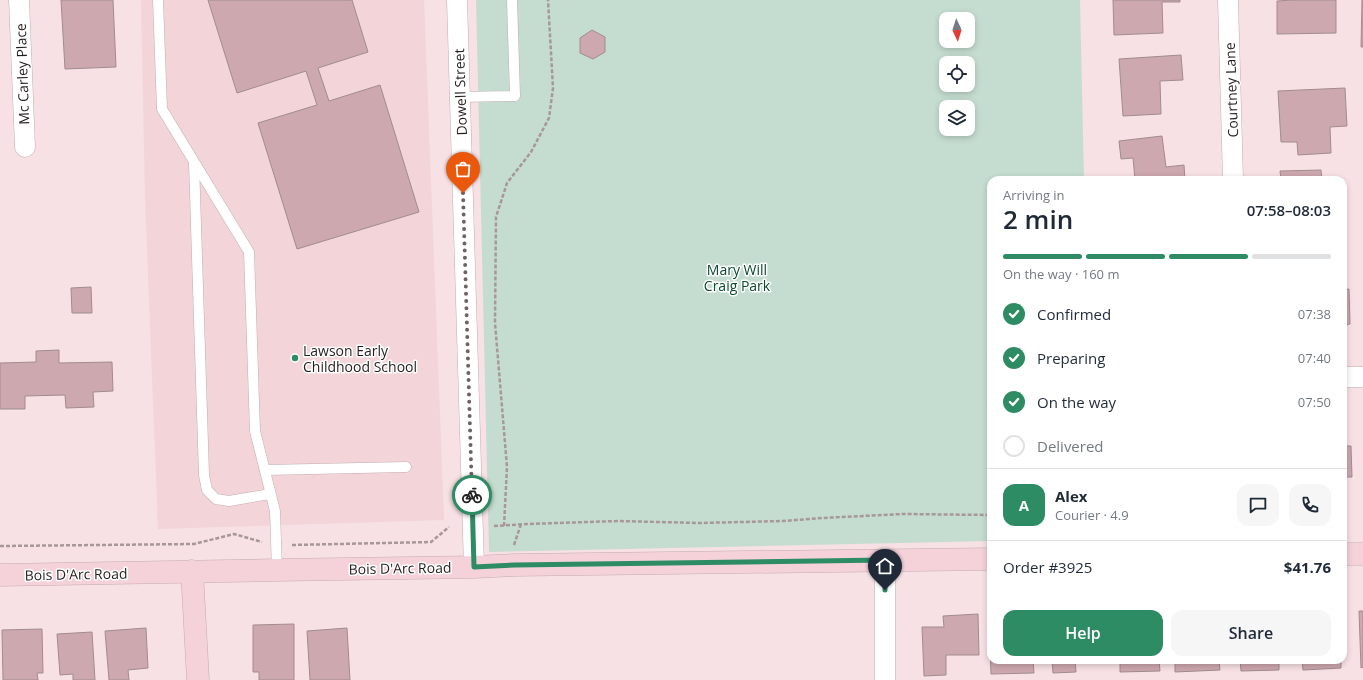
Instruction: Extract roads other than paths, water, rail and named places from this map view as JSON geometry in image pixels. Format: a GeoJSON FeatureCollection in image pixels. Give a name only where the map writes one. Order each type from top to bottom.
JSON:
{"type":"FeatureCollection","features":[{"type":"Feature","properties":{"kind":"street","name":"Mc Carley Place"},"geometry":{"type":"LineString","coordinates":[[19,0],[25,147]]}},
{"type":"Feature","properties":{"kind":"street","name":"Dowell Street"},"geometry":{"type":"LineString","coordinates":[[457,0],[474,567]]}},
{"type":"Feature","properties":{"kind":"street","name":"Courtney Lane"},"geometry":{"type":"LineString","coordinates":[[1228,0],[1233,176]]}},
{"type":"Feature","properties":{"kind":"street"},"geometry":{"type":"LineString","coordinates":[[1347,377],[1363,377]]}},
{"type":"Feature","properties":{"kind":"street"},"geometry":{"type":"LineString","coordinates":[[1347,554],[1363,554]]}},
{"type":"Feature","properties":{"kind":"street","name":"Bois D'Arc Road"},"geometry":{"type":"LineString","coordinates":[[0,575],[531,565],[987,559]]}},
{"type":"Feature","properties":{"kind":"street"},"geometry":{"type":"LineString","coordinates":[[885,560],[885,680]]}},
{"type":"Feature","properties":{"kind":"street"},"geometry":{"type":"LineString","coordinates":[[192,571],[198,680]]}},
{"type":"Feature","properties":{"kind":"lane"},"geometry":{"type":"LineString","coordinates":[[158,0],[162,109],[250,252],[255,431],[275,511],[277,570]]}},
{"type":"Feature","properties":{"kind":"lane"},"geometry":{"type":"LineString","coordinates":[[460,97],[515,96],[512,0]]}},
{"type":"Feature","properties":{"kind":"lane"},"geometry":{"type":"LineString","coordinates":[[194,162],[204,475],[207,490],[216,499],[229,501],[270,494]]}},
{"type":"Feature","properties":{"kind":"lane"},"geometry":{"type":"LineString","coordinates":[[265,470],[406,467]]}},
{"type":"Feature","properties":{"kind":"place","name":"Lawson Early Childhood School"},"geometry":{"type":"Point","coordinates":[295,358]}},
{"type":"Feature","properties":{"kind":"park label","name":"Mary Will Craig Park"},"geometry":{"type":"Point","coordinates":[737,278]}}]}
